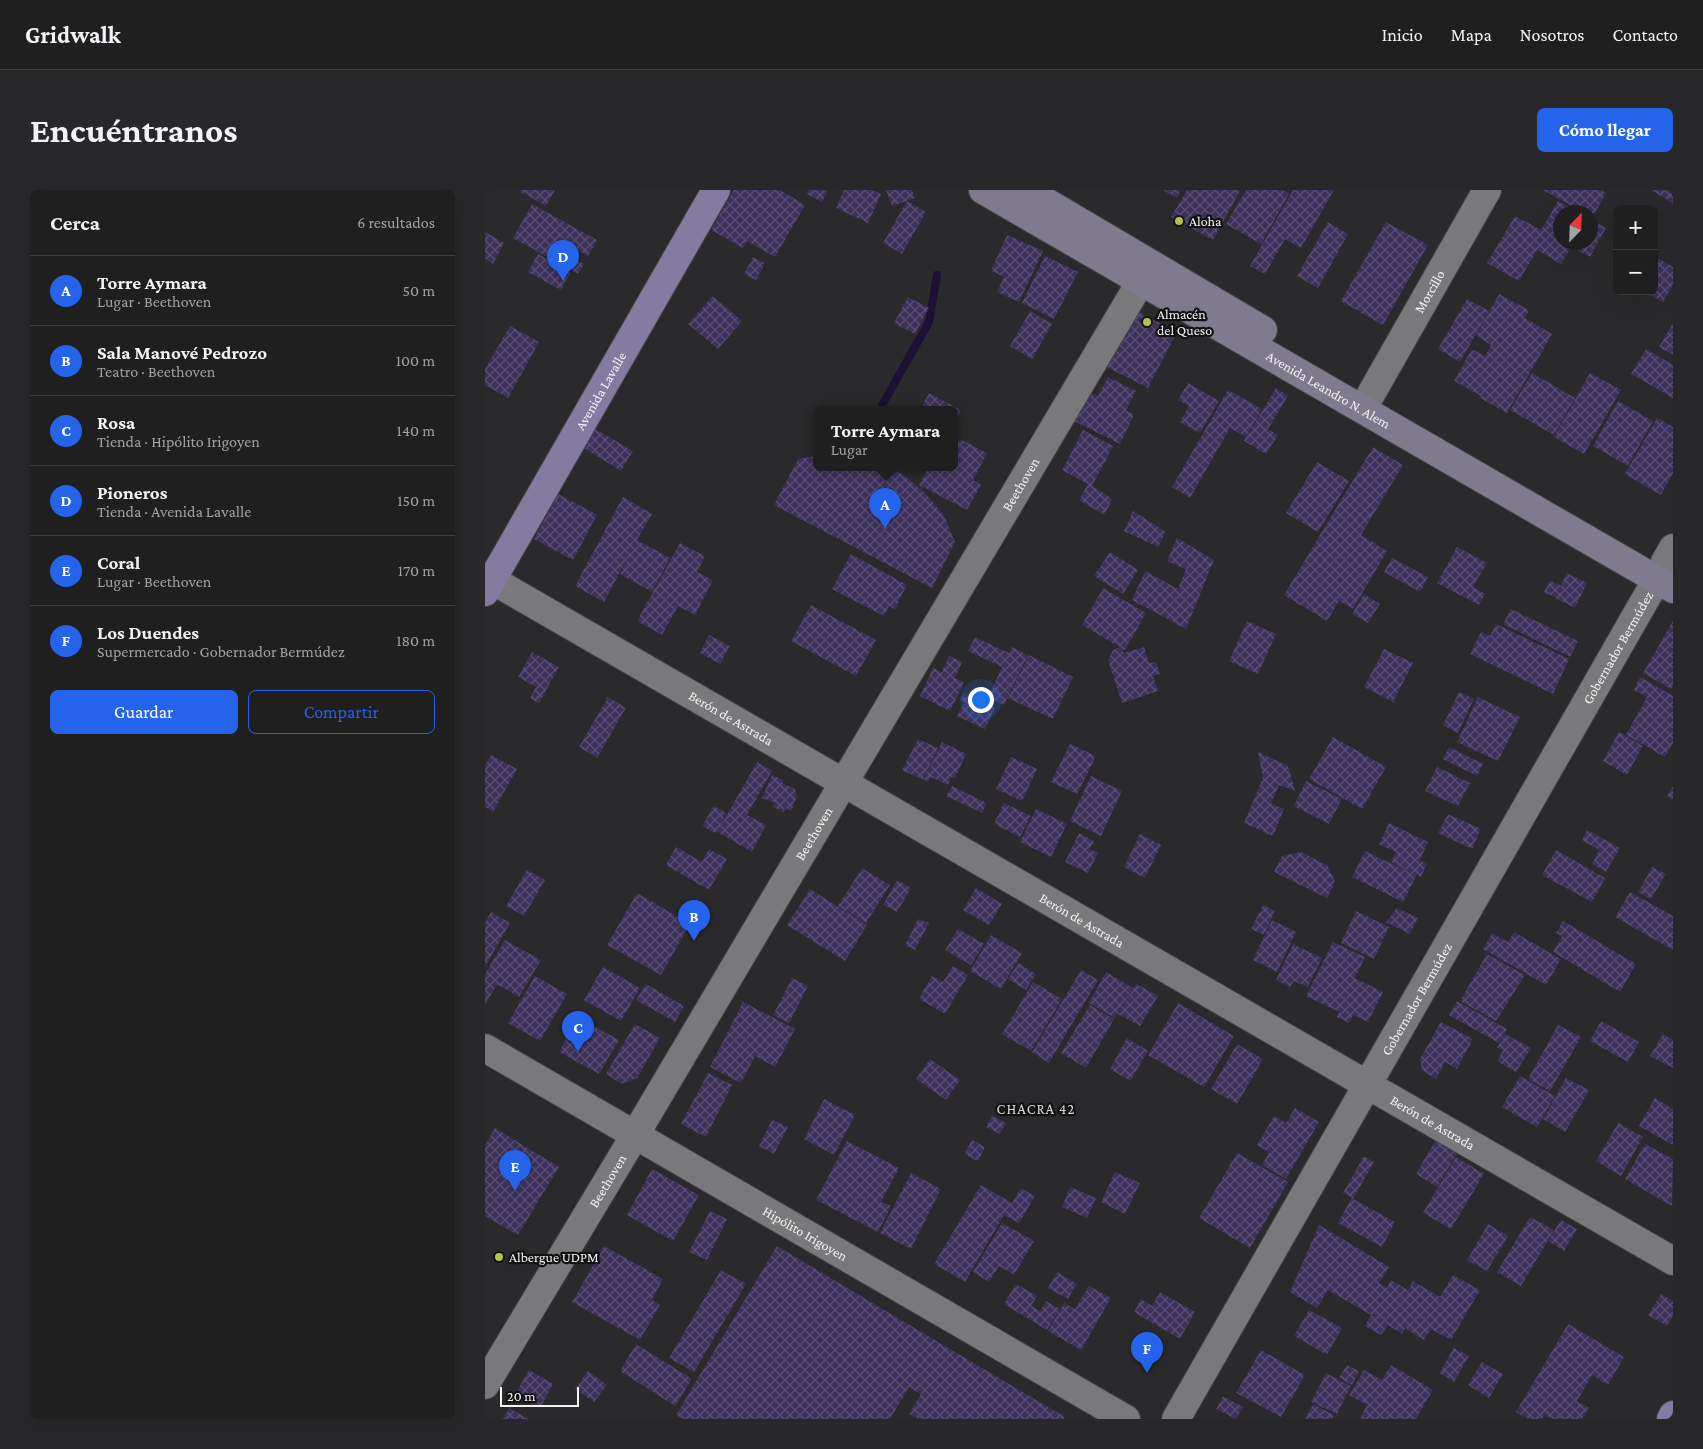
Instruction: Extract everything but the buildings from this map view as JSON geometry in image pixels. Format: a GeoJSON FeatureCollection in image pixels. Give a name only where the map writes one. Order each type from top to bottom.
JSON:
{"type":"FeatureCollection","features":[{"type":"Feature","properties":{"kind":"main road","name":"Avenida Lavalle"},"geometry":{"type":"LineString","coordinates":[[489,586],[716,190]]}},
{"type":"Feature","properties":{"kind":"main road","name":"Avenida Leandro N. Alem"},"geometry":{"type":"LineString","coordinates":[[983,190],[1141,281],[1668,569]]}},
{"type":"Feature","properties":{"kind":"main road","name":"Avenida Leandro N. Alem"},"geometry":{"type":"LineString","coordinates":[[1026,190],[1668,569]]}},
{"type":"Feature","properties":{"kind":"street","name":"Morcillo"},"geometry":{"type":"LineString","coordinates":[[1371,394],[1487,190]]}},
{"type":"Feature","properties":{"kind":"street","name":"Beethoven"},"geometry":{"type":"LineString","coordinates":[[485,1385],[1141,281]]}},
{"type":"Feature","properties":{"kind":"street","name":"Gobernador Bermúdez"},"geometry":{"type":"LineString","coordinates":[[1176,1419],[1367,1085],[1668,569]]}},
{"type":"Feature","properties":{"kind":"street","name":"Berón de Astrada"},"geometry":{"type":"LineString","coordinates":[[489,586],[844,783],[1673,1262]]}},
{"type":"Feature","properties":{"kind":"street","name":"Hipólito Irigoyen"},"geometry":{"type":"LineString","coordinates":[[485,1048],[1126,1419]]}},
{"type":"Feature","properties":{"kind":"waterway"},"geometry":{"type":"LineString","coordinates":[[882,406],[929,322],[937,275]]}},
{"type":"Feature","properties":{"kind":"place","name":"Aloha"},"geometry":{"type":"Point","coordinates":[1179,221]}},
{"type":"Feature","properties":{"kind":"place","name":"Pioneros"},"geometry":{"type":"Point","coordinates":[563,281]}},
{"type":"Feature","properties":{"kind":"place","name":"Almacén del Queso"},"geometry":{"type":"Point","coordinates":[1147,322]}},
{"type":"Feature","properties":{"kind":"place","name":"Torre Aymara"},"geometry":{"type":"Point","coordinates":[885,529]}},
{"type":"Feature","properties":{"kind":"place","name":"Sala Manové Pedrozo"},"geometry":{"type":"Point","coordinates":[694,941]}},
{"type":"Feature","properties":{"kind":"place","name":"Rosa"},"geometry":{"type":"Point","coordinates":[578,1052]}},
{"type":"Feature","properties":{"kind":"place","name":"Coral"},"geometry":{"type":"Point","coordinates":[515,1191]}},
{"type":"Feature","properties":{"kind":"place","name":"Albergue UDPM"},"geometry":{"type":"Point","coordinates":[499,1257]}},
{"type":"Feature","properties":{"kind":"place","name":"Los Duendes"},"geometry":{"type":"Point","coordinates":[1147,1373]}},
{"type":"Feature","properties":{"kind":"district","name":"CHACRA 42"},"geometry":{"type":"Point","coordinates":[1036,1109]}}]}
